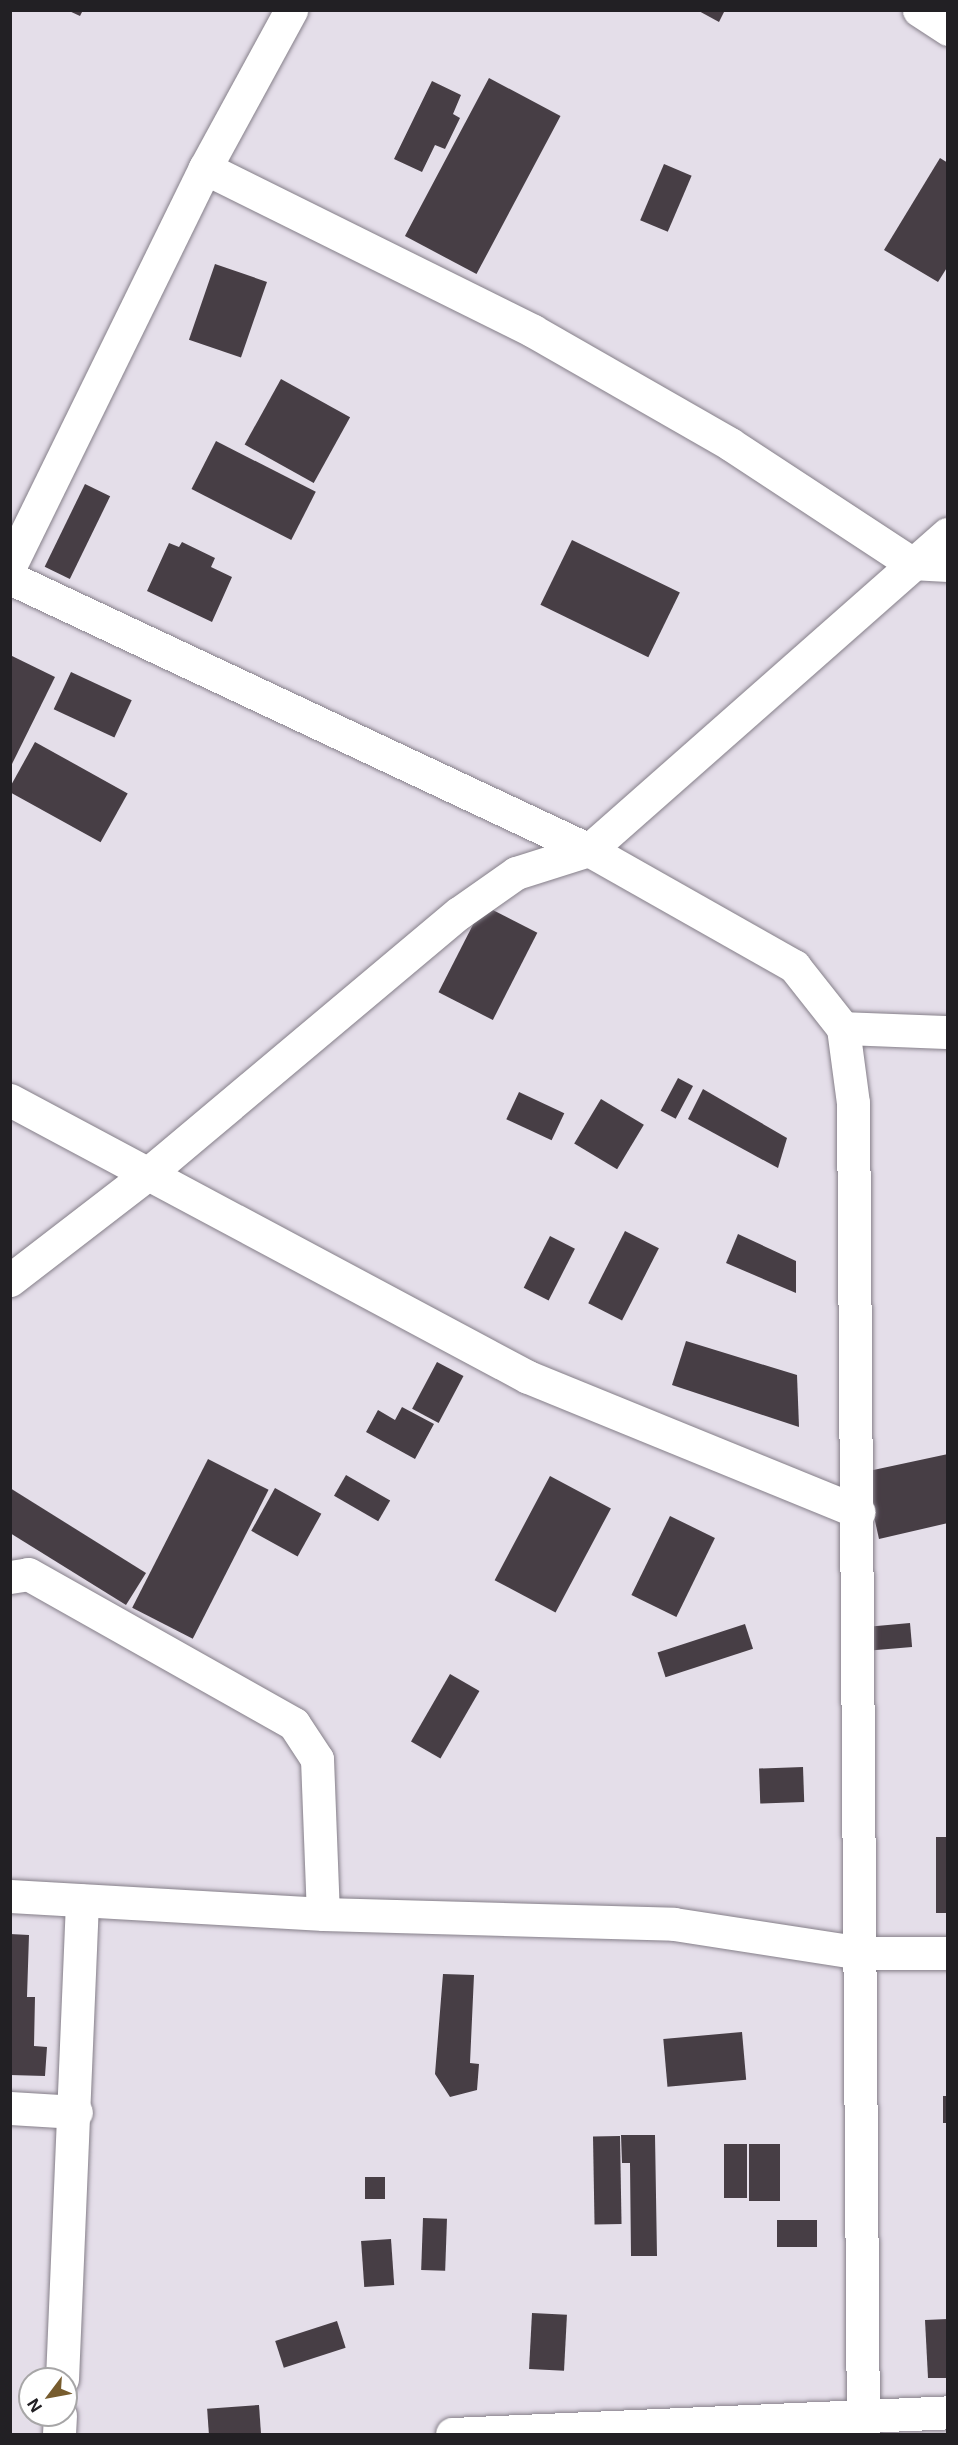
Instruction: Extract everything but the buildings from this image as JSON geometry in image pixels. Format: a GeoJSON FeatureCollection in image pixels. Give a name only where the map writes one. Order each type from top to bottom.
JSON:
{"type":"FeatureCollection","features":[{"type":"Feature","properties":{"kind":"street"},"geometry":{"type":"LineString","coordinates":[[10,566],[205,168],[291,10]]}},
{"type":"Feature","properties":{"kind":"street"},"geometry":{"type":"LineString","coordinates":[[919,10],[948,29]]}},
{"type":"Feature","properties":{"kind":"street"},"geometry":{"type":"LineString","coordinates":[[205,168],[533,331],[730,444],[911,563],[948,565]]}},
{"type":"Feature","properties":{"kind":"street"},"geometry":{"type":"LineString","coordinates":[[10,1280],[150,1172],[459,913],[516,873],[589,850],[911,563],[948,534]]}},
{"type":"Feature","properties":{"kind":"street"},"geometry":{"type":"LineString","coordinates":[[10,578],[589,850],[794,966],[843,1028],[853,1103],[859,1512],[863,2426]]}},
{"type":"Feature","properties":{"kind":"street"},"geometry":{"type":"LineString","coordinates":[[843,1028],[948,1032]]}},
{"type":"Feature","properties":{"kind":"street"},"geometry":{"type":"LineString","coordinates":[[10,1100],[150,1172],[528,1377],[859,1512]]}},
{"type":"Feature","properties":{"kind":"street"},"geometry":{"type":"LineString","coordinates":[[10,1577],[28,1574],[294,1724],[317,1759],[323,1914]]}},
{"type":"Feature","properties":{"kind":"street"},"geometry":{"type":"LineString","coordinates":[[10,1896],[323,1914],[674,1924],[861,1953],[948,1953]]}},
{"type":"Feature","properties":{"kind":"street"},"geometry":{"type":"LineString","coordinates":[[63,2367],[76,2112],[81,1900]]}},
{"type":"Feature","properties":{"kind":"street"},"geometry":{"type":"LineString","coordinates":[[10,2108],[76,2112]]}},
{"type":"Feature","properties":{"kind":"street"},"geometry":{"type":"LineString","coordinates":[[453,2434],[863,2426],[948,2412]]}}]}
